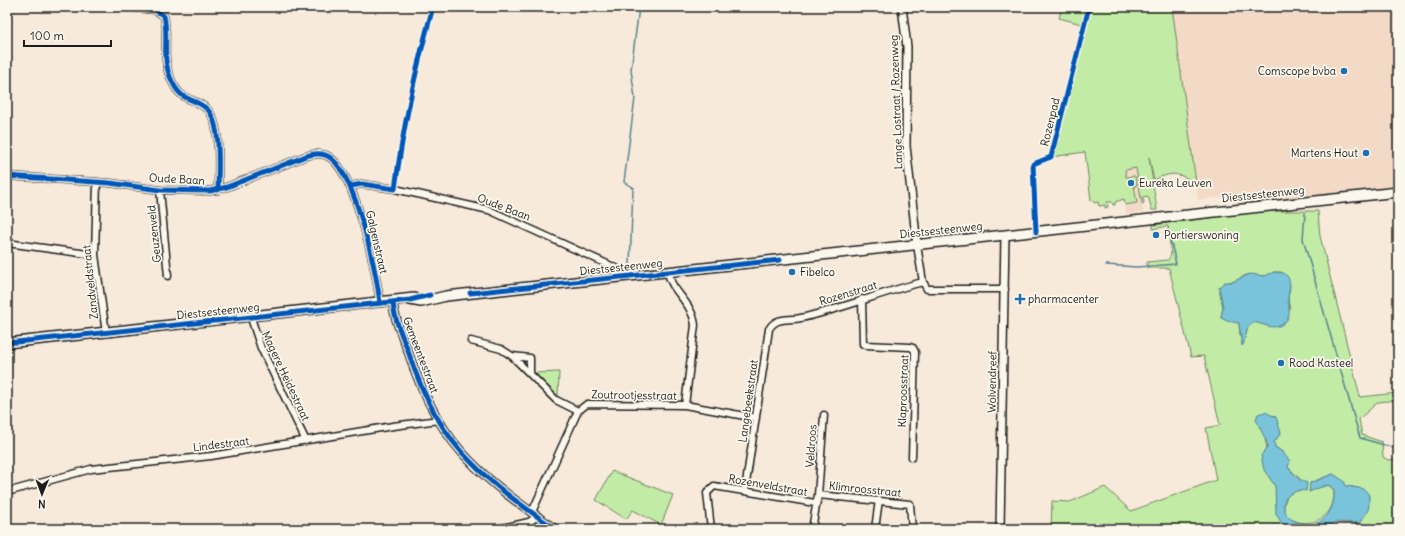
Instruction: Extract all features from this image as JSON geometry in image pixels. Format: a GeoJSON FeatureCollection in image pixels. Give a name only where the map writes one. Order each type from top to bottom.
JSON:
{"type":"FeatureCollection","features":[{"type":"Feature","properties":{"kind":"main road","name":"Diestsesteenweg"},"geometry":{"type":"LineString","coordinates":[[7,343],[410,300],[421,302],[439,297],[1398,192]]}},
{"type":"Feature","properties":{"kind":"street"},"geometry":{"type":"LineString","coordinates":[[128,7],[155,10],[164,16],[165,59],[171,80],[179,94],[206,108],[212,117],[216,136],[218,190]]}},
{"type":"Feature","properties":{"kind":"street","name":"Lange Lostraat / Rozenweg"},"geometry":{"type":"LineString","coordinates":[[902,7],[907,48],[906,146],[917,245]]}},
{"type":"Feature","properties":{"kind":"street","name":"Oude Baan"},"geometry":{"type":"LineString","coordinates":[[7,176],[97,182],[160,190],[218,190],[313,154],[321,154],[333,159],[350,186],[362,184],[489,210],[616,268],[619,277]]}},
{"type":"Feature","properties":{"kind":"street","name":"Zandveldstraat"},"geometry":{"type":"LineString","coordinates":[[97,182],[95,255],[106,333]]}},
{"type":"Feature","properties":{"kind":"street","name":"Galgenstraat"},"geometry":{"type":"LineString","coordinates":[[350,186],[355,196],[380,303]]}},
{"type":"Feature","properties":{"kind":"street","name":"Geuzenveld"},"geometry":{"type":"LineString","coordinates":[[160,190],[168,276]]}},
{"type":"Feature","properties":{"kind":"street","name":"Wolvendreef"},"geometry":{"type":"LineString","coordinates":[[1000,529],[1005,235]]}},
{"type":"Feature","properties":{"kind":"street"},"geometry":{"type":"LineString","coordinates":[[7,243],[95,255]]}},
{"type":"Feature","properties":{"kind":"street"},"geometry":{"type":"LineString","coordinates":[[917,245],[923,282],[927,289],[1005,289]]}},
{"type":"Feature","properties":{"kind":"street","name":"Zoutrootjesstraat"},"geometry":{"type":"LineString","coordinates":[[535,514],[578,411],[586,404],[685,406],[694,315],[670,279],[668,272]]}},
{"type":"Feature","properties":{"kind":"street","name":"Rozenstraat"},"geometry":{"type":"LineString","coordinates":[[778,320],[801,318],[923,282]]}},
{"type":"Feature","properties":{"kind":"street","name":"Klaproosstraat"},"geometry":{"type":"LineString","coordinates":[[862,299],[863,344],[910,347],[913,348],[915,352],[912,457]]}},
{"type":"Feature","properties":{"kind":"street","name":"Gemeentestraat"},"geometry":{"type":"LineString","coordinates":[[393,302],[401,332],[414,368],[439,420],[471,463],[555,529]]}},
{"type":"Feature","properties":{"kind":"street","name":"Magere Heidestraat"},"geometry":{"type":"LineString","coordinates":[[251,318],[261,348],[306,441]]}},
{"type":"Feature","properties":{"kind":"street","name":"Langebeekstraat"},"geometry":{"type":"LineString","coordinates":[[744,490],[769,329],[772,323],[778,320]]}},
{"type":"Feature","properties":{"kind":"street"},"geometry":{"type":"LineString","coordinates":[[471,340],[501,349],[512,356],[556,400],[578,411]]}},
{"type":"Feature","properties":{"kind":"street"},"geometry":{"type":"LineString","coordinates":[[512,356],[530,358],[530,373]]}},
{"type":"Feature","properties":{"kind":"street"},"geometry":{"type":"LineString","coordinates":[[685,406],[756,418]]}},
{"type":"Feature","properties":{"kind":"street","name":"Veldroos"},"geometry":{"type":"LineString","coordinates":[[815,503],[818,494],[824,415]]}},
{"type":"Feature","properties":{"kind":"street","name":"Lindestraat"},"geometry":{"type":"LineString","coordinates":[[7,492],[91,469],[211,456],[385,427],[439,420]]}},
{"type":"Feature","properties":{"kind":"street","name":"Rozenveldstraat"},"geometry":{"type":"LineString","coordinates":[[711,529],[707,493],[714,486],[815,503],[812,529]]}},
{"type":"Feature","properties":{"kind":"street","name":"Klimroosstraat"},"geometry":{"type":"LineString","coordinates":[[818,494],[910,504],[912,529]]}},
{"type":"Feature","properties":{"kind":"street"},"geometry":{"type":"LineString","coordinates":[[875,529],[879,500]]}},
{"type":"Feature","properties":{"kind":"street"},"geometry":{"type":"LineString","coordinates":[[498,529],[528,522],[535,514]]}},
{"type":"Feature","properties":{"kind":"shaded area"},"geometry":{"type":"Polygon","coordinates":[[[1172,7],[1398,7],[1398,188],[1243,204],[1232,202],[1231,196],[1198,200],[1172,7]]]}},
{"type":"Feature","properties":{"kind":"shaded area","name":"Eureka Leuven"},"geometry":{"type":"Polygon","coordinates":[[[1132,140],[1143,212],[1126,215],[1118,143],[1132,140]]]}},
{"type":"Feature","properties":{"kind":"green space"},"geometry":{"type":"Polygon","coordinates":[[[1062,7],[1172,7],[1196,183],[1175,174],[1166,175],[1154,180],[1149,157],[1157,210],[1152,210],[1148,196],[1143,197],[1144,203],[1142,204],[1136,168],[1125,170],[1126,177],[1135,176],[1137,185],[1134,186],[1137,203],[1125,205],[1124,199],[1115,202],[1115,205],[1113,205],[1112,202],[1107,202],[1108,207],[1105,208],[1105,205],[1099,206],[1098,202],[1095,203],[1091,200],[1085,152],[1051,157],[1085,25],[1059,18],[1062,7]]]}},
{"type":"Feature","properties":{"kind":"green space"},"geometry":{"type":"Polygon","coordinates":[[[1264,211],[1318,211],[1320,236],[1360,397],[1398,393],[1398,400],[1378,402],[1359,419],[1362,435],[1382,442],[1383,457],[1388,460],[1398,459],[1398,529],[1356,529],[1356,523],[1361,521],[1368,511],[1358,488],[1346,486],[1333,474],[1310,483],[1322,487],[1329,485],[1334,491],[1332,505],[1325,515],[1316,521],[1306,523],[1296,521],[1288,516],[1284,509],[1286,499],[1292,492],[1301,490],[1302,481],[1288,467],[1284,453],[1275,447],[1274,442],[1281,433],[1274,415],[1265,439],[1267,448],[1263,452],[1290,529],[1051,529],[1052,501],[1070,502],[1105,487],[1131,511],[1216,480],[1206,428],[1220,425],[1204,356],[1191,357],[1169,268],[1147,268],[1147,262],[1168,260],[1171,255],[1168,226],[1153,229],[1153,225],[1264,211]],[[1274,272],[1265,276],[1246,275],[1235,281],[1228,282],[1219,289],[1223,307],[1221,318],[1239,323],[1240,336],[1243,345],[1248,327],[1254,322],[1270,326],[1290,309],[1288,299],[1290,287],[1281,272],[1274,272]]]}},
{"type":"Feature","properties":{"kind":"green space"},"geometry":{"type":"Polygon","coordinates":[[[559,372],[558,397],[535,373],[559,372]]]}},
{"type":"Feature","properties":{"kind":"green space"},"geometry":{"type":"Polygon","coordinates":[[[612,471],[673,495],[661,525],[633,510],[626,519],[596,500],[612,471]]]}},
{"type":"Feature","properties":{"kind":"water"},"geometry":{"type":"Polygon","coordinates":[[[1274,272],[1284,273],[1290,282],[1288,300],[1289,310],[1287,320],[1281,325],[1275,327],[1254,322],[1248,327],[1242,346],[1239,323],[1227,321],[1221,318],[1223,307],[1219,287],[1225,282],[1232,282],[1250,274],[1265,276],[1274,272]]]}},
{"type":"Feature","properties":{"kind":"water"},"geometry":{"type":"Polygon","coordinates":[[[1265,412],[1276,417],[1281,433],[1274,442],[1275,447],[1290,461],[1288,467],[1294,475],[1307,483],[1306,491],[1296,491],[1291,493],[1285,500],[1284,510],[1287,515],[1294,521],[1303,524],[1317,523],[1325,518],[1328,515],[1334,501],[1333,487],[1326,485],[1309,492],[1310,483],[1333,474],[1344,481],[1346,486],[1364,489],[1369,495],[1368,511],[1360,522],[1335,522],[1324,529],[1291,529],[1281,522],[1276,514],[1275,486],[1264,470],[1261,456],[1268,446],[1256,419],[1258,414],[1265,412]]]}},
{"type":"Feature","properties":{"kind":"waterway"},"geometry":{"type":"LineString","coordinates":[[634,188],[624,182],[635,98],[631,70],[639,7]]}},
{"type":"Feature","properties":{"kind":"waterway"},"geometry":{"type":"LineString","coordinates":[[630,264],[633,188]]}},
{"type":"Feature","properties":{"kind":"waterway"},"geometry":{"type":"LineString","coordinates":[[1305,213],[1303,239],[1360,438],[1398,449]]}},
{"type":"Feature","properties":{"kind":"waterway"},"geometry":{"type":"LineString","coordinates":[[1106,265],[1137,267],[1176,264],[1168,229]]}},
{"type":"Feature","properties":{"kind":"waterway"},"geometry":{"type":"LineString","coordinates":[[1356,523],[1359,529]]}},
{"type":"Feature","properties":{"kind":"cycle path"},"geometry":{"type":"LineString","coordinates":[[128,7],[155,10],[164,16],[166,32],[166,63],[171,79],[175,87],[183,96],[207,109],[212,116],[215,125],[218,148],[218,190]]}},
{"type":"Feature","properties":{"kind":"cycle path"},"geometry":{"type":"LineString","coordinates":[[351,186],[362,184],[395,189],[411,97],[433,7]]}},
{"type":"Feature","properties":{"kind":"cycle path","name":"Rozenpad"},"geometry":{"type":"LineString","coordinates":[[1036,232],[1033,164],[1051,157],[1089,7]]}},
{"type":"Feature","properties":{"kind":"cycle path"},"geometry":{"type":"LineString","coordinates":[[7,176],[110,183],[160,190],[210,191],[227,187],[306,156],[313,154],[326,156],[332,159],[341,170],[357,205],[370,249],[380,303]]}},
{"type":"Feature","properties":{"kind":"cycle path"},"geometry":{"type":"LineString","coordinates":[[470,293],[780,260]]}},
{"type":"Feature","properties":{"kind":"cycle path"},"geometry":{"type":"LineString","coordinates":[[7,343],[410,300],[430,295]]}},
{"type":"Feature","properties":{"kind":"cycle path"},"geometry":{"type":"LineString","coordinates":[[393,302],[397,321],[419,381],[433,411],[451,438],[472,463],[491,481],[555,529]]}},
{"type":"Feature","properties":{"kind":"place","name":"Comscope bvba"},"geometry":{"type":"Point","coordinates":[1344,71]}},
{"type":"Feature","properties":{"kind":"place","name":"Martens Hout"},"geometry":{"type":"Point","coordinates":[1366,153]}},
{"type":"Feature","properties":{"kind":"place","name":"Eureka Leuven"},"geometry":{"type":"Point","coordinates":[1131,183]}},
{"type":"Feature","properties":{"kind":"place","name":"Portierswoning"},"geometry":{"type":"Point","coordinates":[1156,235]}},
{"type":"Feature","properties":{"kind":"place","name":"Fibelco"},"geometry":{"type":"Point","coordinates":[792,272]}},
{"type":"Feature","properties":{"kind":"place","name":"pharmacenter"},"geometry":{"type":"Point","coordinates":[1020,299]}},
{"type":"Feature","properties":{"kind":"place","name":"Rood Kasteel"},"geometry":{"type":"Point","coordinates":[1281,363]}}]}
